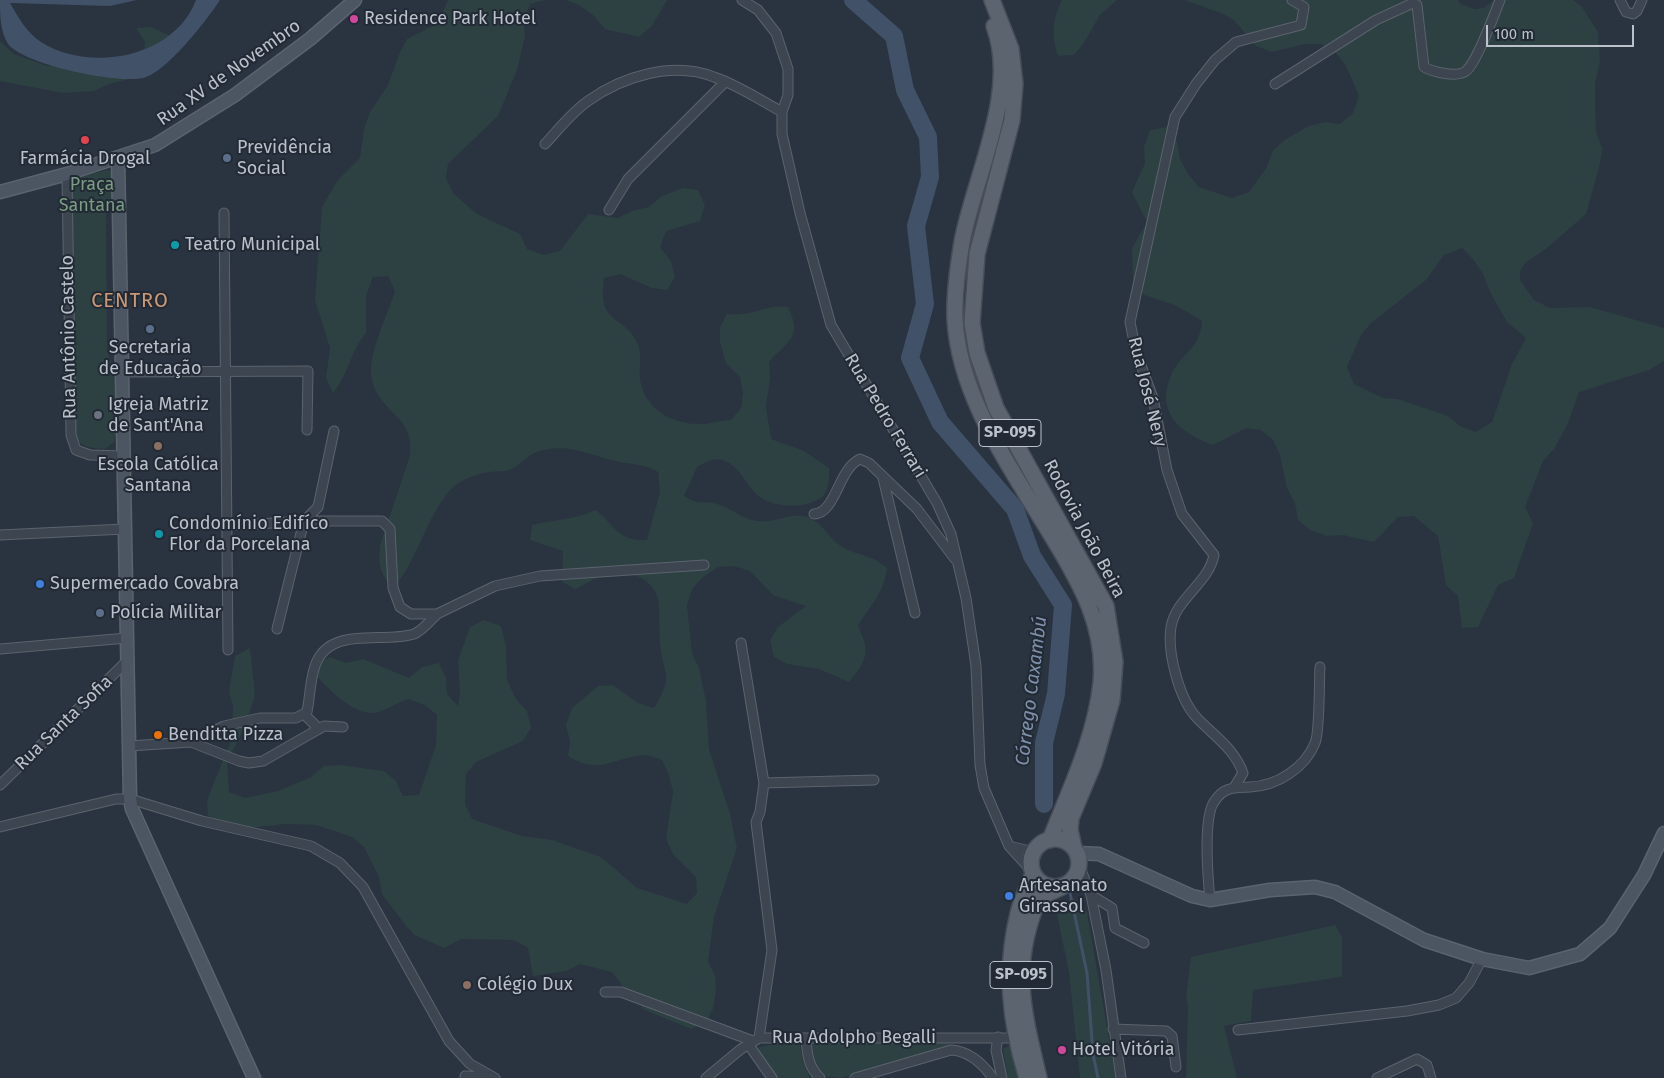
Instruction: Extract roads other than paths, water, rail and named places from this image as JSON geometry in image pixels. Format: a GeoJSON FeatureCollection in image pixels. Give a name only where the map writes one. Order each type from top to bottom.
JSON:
{"type":"FeatureCollection","features":[{"type":"Feature","properties":{"kind":"main road","name":"Rua XV de Novembro"},"geometry":{"type":"LineString","coordinates":[[0,192],[118,158],[161,142],[235,94],[310,39],[354,0]]}},
{"type":"Feature","properties":{"kind":"main road","name":"Rodovia João Beira"},"geometry":{"type":"LineString","coordinates":[[982,0],[997,34],[1000,90],[990,138],[962,241],[955,319],[959,352],[971,389],[993,436],[1083,588],[1095,622],[1101,656],[1101,684],[1090,738],[1050,840]]}},
{"type":"Feature","properties":{"kind":"main road","name":"Rodovia João Beira"},"geometry":{"type":"LineString","coordinates":[[992,0],[1011,49],[1015,84],[1012,120],[977,254],[972,322],[977,353],[996,408],[1106,606],[1112,634],[1114,662],[1112,700],[1097,755],[1071,818],[1070,830],[1077,855]]}},
{"type":"Feature","properties":{"kind":"main road"},"geometry":{"type":"LineString","coordinates":[[118,158],[130,799],[132,809],[254,1078]]}},
{"type":"Feature","properties":{"kind":"main road"},"geometry":{"type":"LineString","coordinates":[[1034,852],[1038,846],[1050,840],[1063,840],[1077,855],[1099,854],[1192,896],[1210,900],[1270,890],[1315,887],[1335,892],[1424,940],[1482,960],[1528,968],[1580,954],[1610,928],[1644,875],[1664,833]]}},
{"type":"Feature","properties":{"kind":"main road","name":"SP-095"},"geometry":{"type":"LineString","coordinates":[[1027,1078],[1015,1038],[1011,1011],[1010,961],[1018,913],[1032,872],[1034,852]]}},
{"type":"Feature","properties":{"kind":"main road","name":"SP-095"},"geometry":{"type":"LineString","coordinates":[[1039,1078],[1024,1011],[1021,968],[1023,948],[1027,926],[1039,898],[1074,879],[1077,855]]}},
{"type":"Feature","properties":{"kind":"main road"},"geometry":{"type":"LineString","coordinates":[[1032,872],[1042,884],[1055,888],[1062,887]]}},
{"type":"Feature","properties":{"kind":"street","name":"Rua Pedro Ferrari"},"geometry":{"type":"LineString","coordinates":[[742,0],[758,10],[776,33],[788,68],[788,95],[782,112],[782,134],[831,325],[937,503],[951,534],[966,598],[976,666],[980,765],[984,788],[1009,846],[1032,872]]}},
{"type":"Feature","properties":{"kind":"street","name":"Rua José Nery"},"geometry":{"type":"LineString","coordinates":[[1235,786],[1242,773],[1238,759],[1194,716],[1177,679],[1169,647],[1172,625],[1182,602],[1209,570],[1214,555],[1182,514],[1167,470],[1153,398],[1136,352],[1130,322],[1175,117],[1196,84],[1215,60],[1236,42],[1301,25],[1304,7],[1292,0]]}},
{"type":"Feature","properties":{"kind":"street"},"geometry":{"type":"LineString","coordinates":[[1275,84],[1376,20],[1413,3],[1417,5],[1424,67],[1431,71],[1460,74],[1467,70],[1472,62],[1486,35],[1500,0]]}},
{"type":"Feature","properties":{"kind":"street"},"geometry":{"type":"LineString","coordinates":[[1620,0],[1626,12],[1632,14],[1637,11],[1642,0]]}},
{"type":"Feature","properties":{"kind":"street"},"geometry":{"type":"LineString","coordinates":[[545,144],[587,101],[630,78],[681,69],[714,76],[782,112]]}},
{"type":"Feature","properties":{"kind":"street"},"geometry":{"type":"LineString","coordinates":[[609,210],[628,180],[725,82]]}},
{"type":"Feature","properties":{"kind":"street","name":"Rua Antônio Castelo"},"geometry":{"type":"LineString","coordinates":[[66,174],[71,434],[76,450],[83,454],[124,456]]}},
{"type":"Feature","properties":{"kind":"street"},"geometry":{"type":"LineString","coordinates":[[224,213],[228,650]]}},
{"type":"Feature","properties":{"kind":"street"},"geometry":{"type":"LineString","coordinates":[[122,372],[308,371],[307,430]]}},
{"type":"Feature","properties":{"kind":"street"},"geometry":{"type":"LineString","coordinates":[[277,629],[304,521],[318,507],[334,431]]}},
{"type":"Feature","properties":{"kind":"street"},"geometry":{"type":"LineString","coordinates":[[814,514],[819,514],[829,505],[847,470],[854,462],[860,459],[869,463],[882,478],[917,509],[958,563]]}},
{"type":"Feature","properties":{"kind":"street"},"geometry":{"type":"LineString","coordinates":[[882,478],[915,613]]}},
{"type":"Feature","properties":{"kind":"street"},"geometry":{"type":"LineString","coordinates":[[227,526],[304,521],[382,521],[390,529],[393,588],[400,607],[411,614],[437,614]]}},
{"type":"Feature","properties":{"kind":"street"},"geometry":{"type":"LineString","coordinates":[[0,535],[125,529]]}},
{"type":"Feature","properties":{"kind":"street"},"geometry":{"type":"LineString","coordinates":[[129,746],[191,742],[224,726],[260,718],[296,718],[308,712],[315,665],[327,648],[349,639],[396,637],[416,633],[437,614],[495,586],[540,576],[704,565]]}},
{"type":"Feature","properties":{"kind":"street"},"geometry":{"type":"LineString","coordinates":[[0,649],[127,638]]}},
{"type":"Feature","properties":{"kind":"street"},"geometry":{"type":"LineString","coordinates":[[741,643],[764,783],[760,812],[756,822],[772,950],[753,1041],[772,1078]]}},
{"type":"Feature","properties":{"kind":"street","name":"Rua Santa Sofia"},"geometry":{"type":"LineString","coordinates":[[0,785],[127,661]]}},
{"type":"Feature","properties":{"kind":"street"},"geometry":{"type":"LineString","coordinates":[[1210,900],[1208,826],[1213,803],[1221,794],[1235,786],[1249,787],[1273,784],[1298,767],[1316,742],[1320,667]]}},
{"type":"Feature","properties":{"kind":"street"},"geometry":{"type":"LineString","coordinates":[[304,714],[319,728]]}},
{"type":"Feature","properties":{"kind":"street"},"geometry":{"type":"LineString","coordinates":[[191,742],[248,763],[263,761],[324,726],[343,727]]}},
{"type":"Feature","properties":{"kind":"street"},"geometry":{"type":"LineString","coordinates":[[764,783],[874,780]]}},
{"type":"Feature","properties":{"kind":"street"},"geometry":{"type":"LineString","coordinates":[[0,826],[116,799],[130,799],[202,821],[311,846],[340,863],[363,887],[449,1041],[470,1064],[494,1078]]}},
{"type":"Feature","properties":{"kind":"street"},"geometry":{"type":"LineString","coordinates":[[1009,846],[1034,852]]}},
{"type":"Feature","properties":{"kind":"street"},"geometry":{"type":"LineString","coordinates":[[1077,855],[1091,895],[1106,970],[1121,1078]]}},
{"type":"Feature","properties":{"kind":"street"},"geometry":{"type":"LineString","coordinates":[[1091,895],[1112,908],[1115,928],[1144,943]]}},
{"type":"Feature","properties":{"kind":"street"},"geometry":{"type":"LineString","coordinates":[[1238,1030],[1440,1006],[1456,998],[1469,983],[1482,960]]}},
{"type":"Feature","properties":{"kind":"street"},"geometry":{"type":"LineString","coordinates":[[605,992],[621,992],[753,1041]]}},
{"type":"Feature","properties":{"kind":"street"},"geometry":{"type":"LineString","coordinates":[[1113,1029],[1166,1031],[1172,1036],[1176,1067]]}},
{"type":"Feature","properties":{"kind":"street"},"geometry":{"type":"LineString","coordinates":[[998,1037],[996,1050],[1002,1078]]}},
{"type":"Feature","properties":{"kind":"street"},"geometry":{"type":"LineString","coordinates":[[806,1038],[807,1053],[811,1067],[820,1078]]}},
{"type":"Feature","properties":{"kind":"street","name":"Rua Adolpho Begalli"},"geometry":{"type":"LineString","coordinates":[[706,1078],[753,1041],[806,1038],[1015,1038]]}},
{"type":"Feature","properties":{"kind":"street"},"geometry":{"type":"LineString","coordinates":[[958,1038],[960,1051]]}},
{"type":"Feature","properties":{"kind":"street"},"geometry":{"type":"LineString","coordinates":[[855,1078],[951,1050],[960,1051],[972,1057],[994,1078]]}},
{"type":"Feature","properties":{"kind":"street"},"geometry":{"type":"LineString","coordinates":[[1377,1078],[1417,1059],[1427,1065],[1431,1078]]}},
{"type":"Feature","properties":{"kind":"street"},"geometry":{"type":"LineString","coordinates":[[470,1064],[465,1077],[494,1078]]}},
{"type":"Feature","properties":{"kind":"water"},"geometry":{"type":"Polygon","coordinates":[[[0,0],[137,0],[110,6],[10,3],[27,29],[41,42],[61,51],[83,57],[106,58],[129,54],[150,47],[169,35],[185,20],[196,0],[220,0],[185,45],[163,67],[143,78],[130,79],[93,75],[51,66],[18,52],[8,44],[3,34],[0,18],[0,0]]]}},
{"type":"Feature","properties":{"kind":"waterway","name":"Córrego Caxambú"},"geometry":{"type":"LineString","coordinates":[[853,0],[894,36],[905,90],[928,137],[930,177],[916,226],[925,304],[910,358],[940,422],[1015,509],[1032,556],[1063,605],[1056,694],[1044,743],[1044,804]]}},
{"type":"Feature","properties":{"kind":"waterway","name":"Córrego Caxambú"},"geometry":{"type":"LineString","coordinates":[[1070,893],[1087,973],[1093,1054],[1098,1078]]}},
{"type":"Feature","properties":{"kind":"place","name":"Residence Park Hotel"},"geometry":{"type":"Point","coordinates":[354,19]}},
{"type":"Feature","properties":{"kind":"place","name":"Farmácia Drogal"},"geometry":{"type":"Point","coordinates":[85,140]}},
{"type":"Feature","properties":{"kind":"place","name":"Previdência Social"},"geometry":{"type":"Point","coordinates":[227,158]}},
{"type":"Feature","properties":{"kind":"place","name":"Teatro Municipal"},"geometry":{"type":"Point","coordinates":[175,245]}},
{"type":"Feature","properties":{"kind":"place","name":"Secretaria de Educação"},"geometry":{"type":"Point","coordinates":[150,329]}},
{"type":"Feature","properties":{"kind":"place","name":"Igreja Matriz de Sant'Ana"},"geometry":{"type":"Point","coordinates":[98,415]}},
{"type":"Feature","properties":{"kind":"place","name":"Escola Católica Santana"},"geometry":{"type":"Point","coordinates":[158,446]}},
{"type":"Feature","properties":{"kind":"place","name":"Condomínio Edifíco Flor da Porcelana"},"geometry":{"type":"Point","coordinates":[159,534]}},
{"type":"Feature","properties":{"kind":"place","name":"Supermercado Covabra"},"geometry":{"type":"Point","coordinates":[40,584]}},
{"type":"Feature","properties":{"kind":"place","name":"Polícia Militar"},"geometry":{"type":"Point","coordinates":[100,613]}},
{"type":"Feature","properties":{"kind":"place","name":"Benditta Pizza"},"geometry":{"type":"Point","coordinates":[158,735]}},
{"type":"Feature","properties":{"kind":"place","name":"Artesanato Girassol"},"geometry":{"type":"Point","coordinates":[1009,896]}},
{"type":"Feature","properties":{"kind":"place","name":"Colégio Dux"},"geometry":{"type":"Point","coordinates":[467,985]}},
{"type":"Feature","properties":{"kind":"place","name":"Hotel Vitória"},"geometry":{"type":"Point","coordinates":[1062,1050]}},
{"type":"Feature","properties":{"kind":"district","name":"CENTRO"},"geometry":{"type":"Point","coordinates":[130,301]}},
{"type":"Feature","properties":{"kind":"park label","name":"Praça Santana"},"geometry":{"type":"Point","coordinates":[92,195]}}]}
